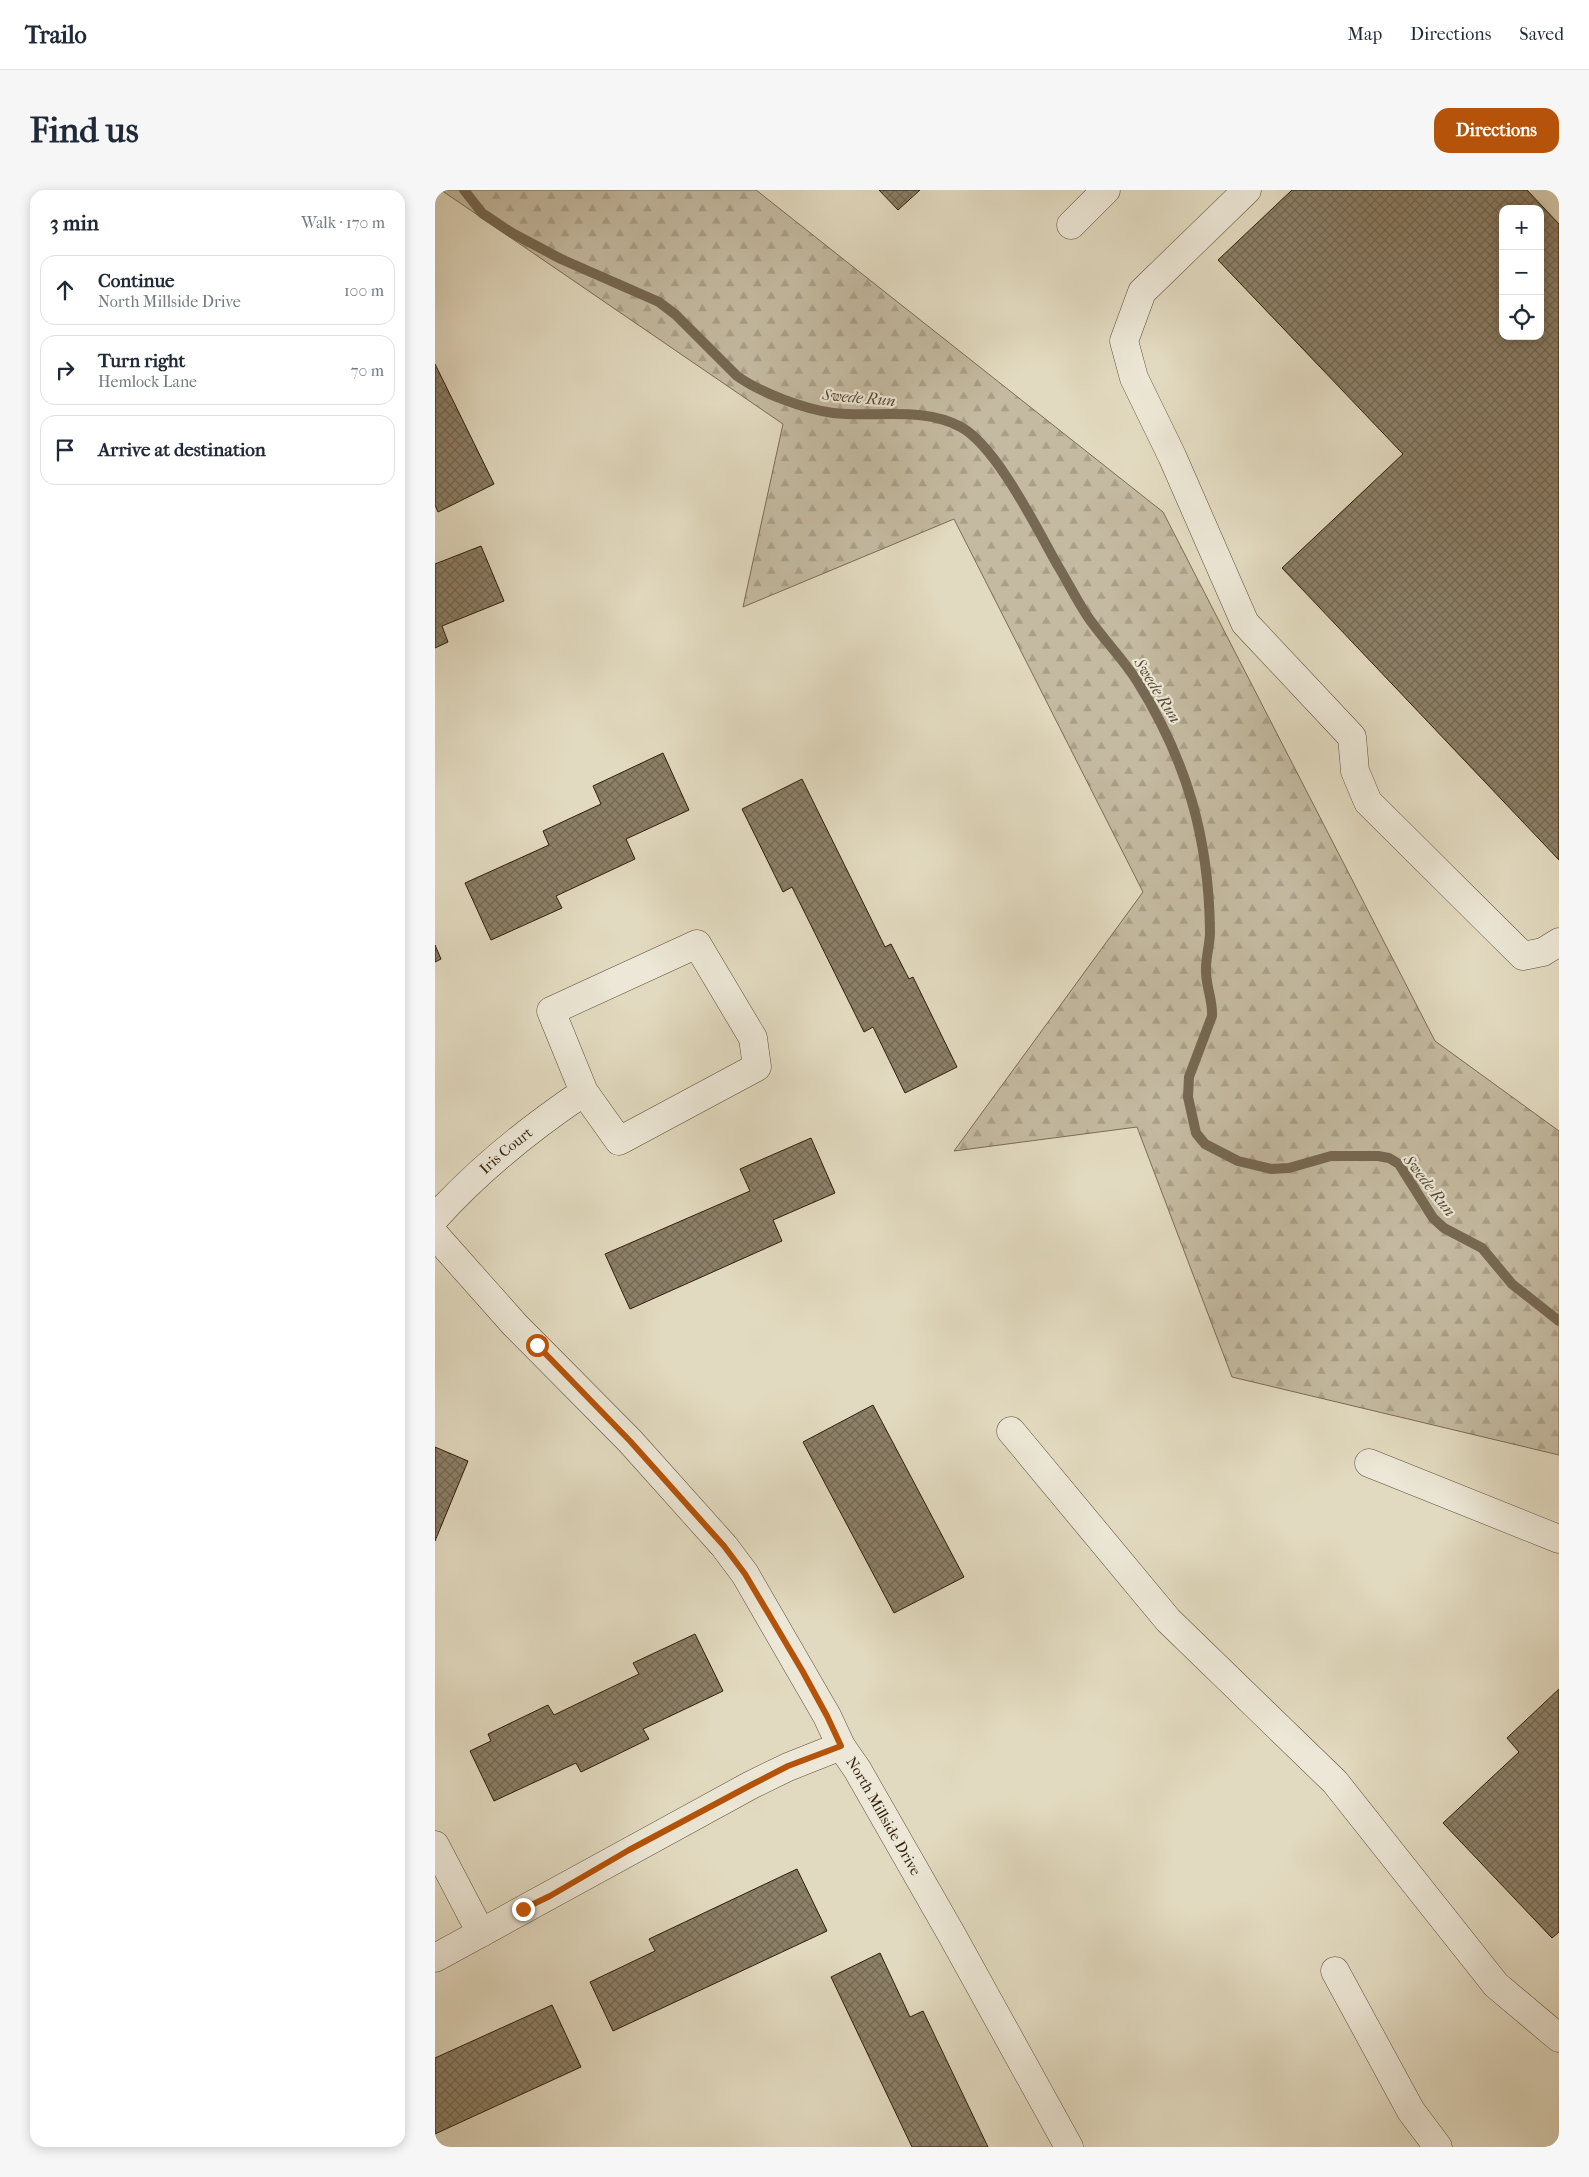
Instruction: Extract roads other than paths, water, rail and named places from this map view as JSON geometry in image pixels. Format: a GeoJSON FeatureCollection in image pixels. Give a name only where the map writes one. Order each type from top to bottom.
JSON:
{"type":"FeatureCollection","features":[{"type":"Feature","properties":{"kind":"street"},"geometry":{"type":"LineString","coordinates":[[1071,225],[1106,190]]}},
{"type":"Feature","properties":{"kind":"street"},"geometry":{"type":"LineString","coordinates":[[1247,190],[1142,292],[1124,341],[1134,378],[1172,456],[1245,622],[1352,737],[1355,771],[1368,802],[1523,956],[1543,952],[1559,942]]}},
{"type":"Feature","properties":{"kind":"street"},"geometry":{"type":"LineString","coordinates":[[697,944],[753,1038],[757,1067],[619,1141],[584,1092],[551,1011],[697,944]]}},
{"type":"Feature","properties":{"kind":"street","name":"Iris Court"},"geometry":{"type":"LineString","coordinates":[[435,1218],[464,1186],[522,1135],[584,1092]]}},
{"type":"Feature","properties":{"kind":"street","name":"North Millside Drive"},"geometry":{"type":"LineString","coordinates":[[435,1235],[515,1325],[630,1441],[724,1546],[745,1574],[803,1672],[841,1746],[857,1769],[953,1937],[1069,2147]]}},
{"type":"Feature","properties":{"kind":"street"},"geometry":{"type":"LineString","coordinates":[[1011,1431],[1168,1620],[1335,1782],[1496,1985],[1559,2038]]}},
{"type":"Feature","properties":{"kind":"street"},"geometry":{"type":"LineString","coordinates":[[1369,1463],[1559,1538]]}},
{"type":"Feature","properties":{"kind":"street"},"geometry":{"type":"LineString","coordinates":[[435,1958],[751,1785],[788,1766],[841,1746]]}},
{"type":"Feature","properties":{"kind":"street"},"geometry":{"type":"LineString","coordinates":[[435,1845],[481,1933]]}},
{"type":"Feature","properties":{"kind":"street"},"geometry":{"type":"LineString","coordinates":[[1335,1970],[1411,2111],[1438,2147]]}},
{"type":"Feature","properties":{"kind":"waterway","name":"Swede Run"},"geometry":{"type":"LineString","coordinates":[[464,190],[482,213],[512,233],[561,259],[659,302],[676,315],[737,376],[770,394],[796,404],[833,413],[899,414],[931,417],[961,427],[975,437],[1002,470],[1015,490],[1086,614],[1137,681],[1169,741],[1192,801],[1200,832],[1209,898],[1210,932],[1206,974],[1212,1010],[1212,1016],[1189,1077],[1188,1097],[1196,1133],[1205,1144],[1238,1161],[1271,1169],[1289,1168],[1331,1156],[1378,1156],[1389,1158],[1399,1164],[1433,1218],[1444,1228],[1482,1248],[1512,1284],[1559,1321]]}}]}
